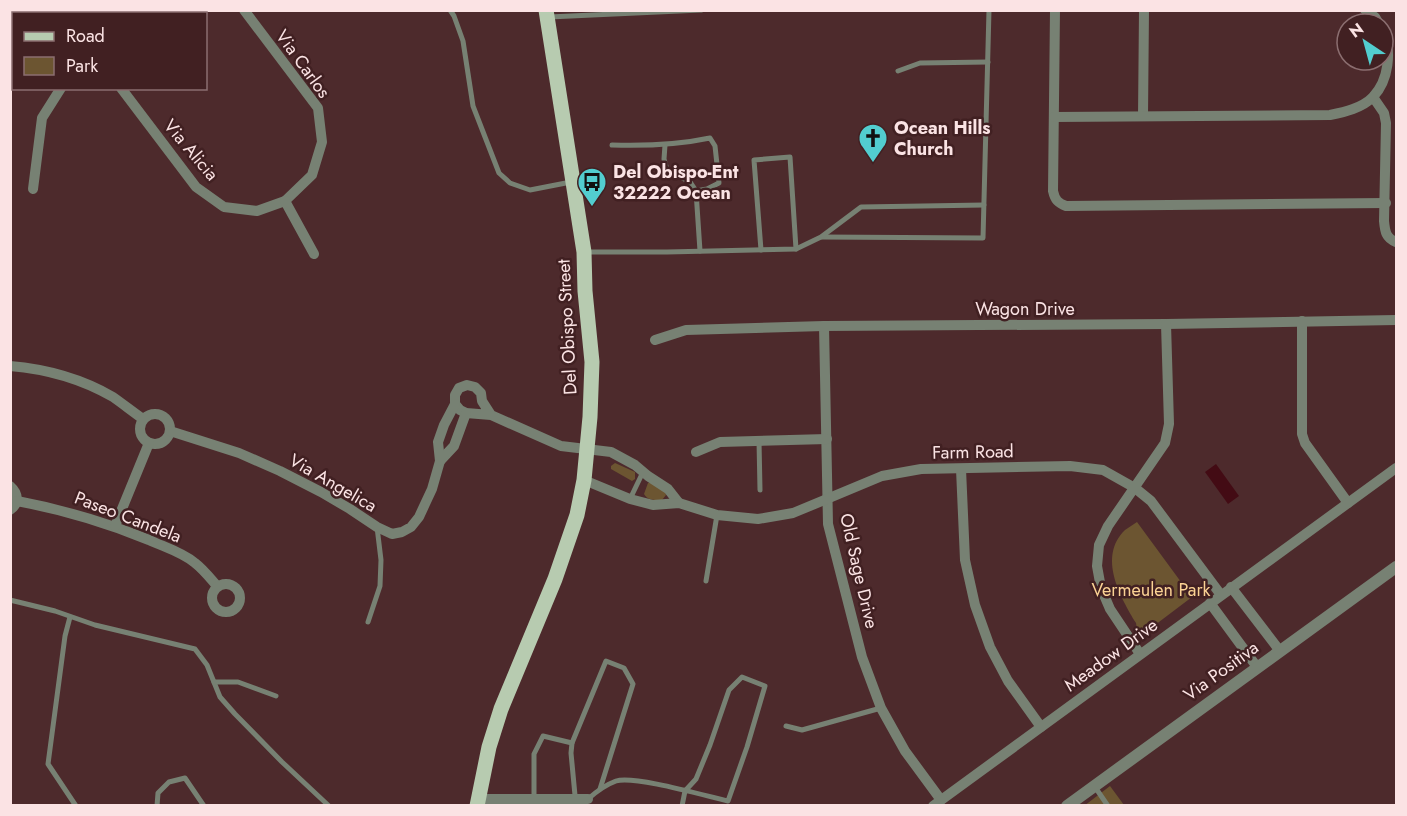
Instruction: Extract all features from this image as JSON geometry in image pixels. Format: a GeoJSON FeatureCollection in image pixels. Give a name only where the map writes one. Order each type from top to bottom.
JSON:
{"type":"FeatureCollection","features":[{"type":"Feature","properties":{"kind":"main road","name":"Del Obispo Street"},"geometry":{"type":"LineString","coordinates":[[478,802],[489,747],[501,709],[555,579],[577,515],[584,480],[590,417],[592,362],[585,291],[584,252],[547,14]]}},
{"type":"Feature","properties":{"kind":"street","name":"Via Carlos"},"geometry":{"type":"LineString","coordinates":[[244,10],[318,108],[322,142],[312,175],[285,201]]}},
{"type":"Feature","properties":{"kind":"street"},"geometry":{"type":"LineString","coordinates":[[1055,10],[1053,191],[1058,203],[1066,206],[1386,203]]}},
{"type":"Feature","properties":{"kind":"street"},"geometry":{"type":"LineString","coordinates":[[1143,116],[1144,11],[1152,10]]}},
{"type":"Feature","properties":{"kind":"street"},"geometry":{"type":"LineString","coordinates":[[1054,117],[1330,115],[1360,106],[1373,96],[1385,72]]}},
{"type":"Feature","properties":{"kind":"street"},"geometry":{"type":"LineString","coordinates":[[33,189],[42,118],[61,90]]}},
{"type":"Feature","properties":{"kind":"street","name":"Via Alicia"},"geometry":{"type":"LineString","coordinates":[[123,90],[196,187],[224,207],[257,211],[285,201]]}},
{"type":"Feature","properties":{"kind":"street"},"geometry":{"type":"LineString","coordinates":[[1373,96],[1384,113],[1386,123],[1384,221],[1386,233],[1396,242]]}},
{"type":"Feature","properties":{"kind":"street"},"geometry":{"type":"LineString","coordinates":[[285,201],[314,254]]}},
{"type":"Feature","properties":{"kind":"street","name":"Wagon Drive"},"geometry":{"type":"LineString","coordinates":[[655,340],[686,330],[824,326],[1396,320]]}},
{"type":"Feature","properties":{"kind":"street"},"geometry":{"type":"LineString","coordinates":[[1302,321],[1302,434],[1305,444],[1348,503]]}},
{"type":"Feature","properties":{"kind":"street"},"geometry":{"type":"LineString","coordinates":[[1140,654],[1110,609],[1101,588],[1097,566],[1099,545],[1108,526],[1165,443],[1169,424],[1166,324]]}},
{"type":"Feature","properties":{"kind":"street","name":"Old Sage Drive"},"geometry":{"type":"LineString","coordinates":[[824,326],[828,524],[862,657],[881,708],[937,803]]}},
{"type":"Feature","properties":{"kind":"street","name":"Via Angelica"},"geometry":{"type":"LineString","coordinates":[[10,366],[62,375],[90,386],[114,398],[143,419],[152,414],[161,415],[168,421],[170,431],[239,453],[280,471],[350,508],[376,527],[392,534],[411,527],[432,489],[440,461],[438,442],[455,404],[455,396],[459,388],[467,385],[475,387],[481,393],[482,401],[491,415]]}},
{"type":"Feature","properties":{"kind":"street"},"geometry":{"type":"LineString","coordinates":[[455,404],[466,413]]}},
{"type":"Feature","properties":{"kind":"street","name":"Farm Road"},"geometry":{"type":"LineString","coordinates":[[466,413],[491,415],[561,446],[611,453],[635,465],[668,489],[679,503]]}},
{"type":"Feature","properties":{"kind":"street","name":"Via Angelica"},"geometry":{"type":"LineString","coordinates":[[440,461],[454,446],[466,413]]}},
{"type":"Feature","properties":{"kind":"street"},"geometry":{"type":"LineString","coordinates":[[143,419],[140,428],[142,436],[149,442],[156,444],[162,442],[170,431]]}},
{"type":"Feature","properties":{"kind":"street"},"geometry":{"type":"LineString","coordinates":[[696,452],[720,442],[827,439]]}},
{"type":"Feature","properties":{"kind":"street"},"geometry":{"type":"LineString","coordinates":[[115,526],[149,442]]}},
{"type":"Feature","properties":{"kind":"street","name":"Farm Road"},"geometry":{"type":"LineString","coordinates":[[584,480],[630,499],[653,505],[679,503],[717,515],[758,519],[793,513],[882,476],[921,469],[1070,466],[1103,470],[1135,488],[1151,501],[1221,595]]}},
{"type":"Feature","properties":{"kind":"street","name":"Meadow Drive"},"geometry":{"type":"LineString","coordinates":[[937,803],[1396,468]]}},
{"type":"Feature","properties":{"kind":"street"},"geometry":{"type":"LineString","coordinates":[[961,469],[965,560],[975,605],[990,647],[1008,681],[1041,727]]}},
{"type":"Feature","properties":{"kind":"street","name":"Paseo Candela"},"geometry":{"type":"LineString","coordinates":[[10,486],[16,493],[14,505],[66,511],[115,526],[193,561],[217,586]]}},
{"type":"Feature","properties":{"kind":"street","name":"Via Positiva"},"geometry":{"type":"LineString","coordinates":[[1067,806],[1396,567]]}},
{"type":"Feature","properties":{"kind":"street"},"geometry":{"type":"LineString","coordinates":[[1231,587],[1280,651]]}},
{"type":"Feature","properties":{"kind":"street"},"geometry":{"type":"LineString","coordinates":[[1210,603],[1257,668]]}},
{"type":"Feature","properties":{"kind":"street"},"geometry":{"type":"LineString","coordinates":[[478,802],[576,802],[588,799]]}},
{"type":"Feature","properties":{"kind":"lane"},"geometry":{"type":"LineString","coordinates":[[450,10],[463,41],[473,106],[499,173],[510,183],[530,190],[573,182]]}},
{"type":"Feature","properties":{"kind":"lane"},"geometry":{"type":"LineString","coordinates":[[547,14],[701,10]]}},
{"type":"Feature","properties":{"kind":"lane"},"geometry":{"type":"LineString","coordinates":[[821,237],[983,238],[989,10]]}},
{"type":"Feature","properties":{"kind":"lane"},"geometry":{"type":"LineString","coordinates":[[898,71],[920,63],[988,62]]}},
{"type":"Feature","properties":{"kind":"lane"},"geometry":{"type":"LineString","coordinates":[[612,145],[665,145],[710,138],[715,146],[718,183],[707,189],[696,191]]}},
{"type":"Feature","properties":{"kind":"lane"},"geometry":{"type":"LineString","coordinates":[[665,145],[664,159],[667,170],[690,182],[696,191],[700,251]]}},
{"type":"Feature","properties":{"kind":"lane"},"geometry":{"type":"LineString","coordinates":[[761,250],[754,160],[790,157],[796,249]]}},
{"type":"Feature","properties":{"kind":"lane"},"geometry":{"type":"LineString","coordinates":[[584,252],[796,249],[821,237],[861,207],[984,205]]}},
{"type":"Feature","properties":{"kind":"lane"},"geometry":{"type":"LineString","coordinates":[[759,441],[760,490]]}},
{"type":"Feature","properties":{"kind":"lane"},"geometry":{"type":"LineString","coordinates":[[630,499],[643,472]]}},
{"type":"Feature","properties":{"kind":"lane"},"geometry":{"type":"LineString","coordinates":[[706,581],[717,515]]}},
{"type":"Feature","properties":{"kind":"lane"},"geometry":{"type":"LineString","coordinates":[[368,622],[380,586],[381,560],[376,527]]}},
{"type":"Feature","properties":{"kind":"lane"},"geometry":{"type":"LineString","coordinates":[[10,600],[95,625],[195,649],[207,665],[220,696],[235,714],[329,806]]}},
{"type":"Feature","properties":{"kind":"lane"},"geometry":{"type":"LineString","coordinates":[[70,616],[65,636],[48,764],[76,806]]}},
{"type":"Feature","properties":{"kind":"lane"},"geometry":{"type":"LineString","coordinates":[[576,802],[573,787],[572,743],[606,661],[624,668],[633,684],[600,789]]}},
{"type":"Feature","properties":{"kind":"lane"},"geometry":{"type":"LineString","coordinates":[[588,799],[617,780],[625,780],[685,791],[728,801],[765,686],[742,677],[729,690],[696,779],[685,791],[682,806]]}},
{"type":"Feature","properties":{"kind":"lane"},"geometry":{"type":"LineString","coordinates":[[214,682],[238,682],[276,696]]}},
{"type":"Feature","properties":{"kind":"lane"},"geometry":{"type":"LineString","coordinates":[[786,726],[802,730],[881,708]]}},
{"type":"Feature","properties":{"kind":"lane"},"geometry":{"type":"LineString","coordinates":[[533,802],[534,754],[543,736],[572,743]]}},
{"type":"Feature","properties":{"kind":"lane"},"geometry":{"type":"LineString","coordinates":[[157,806],[158,793],[169,783],[185,778],[204,806]]}},
{"type":"Feature","properties":{"kind":"lane"},"geometry":{"type":"LineString","coordinates":[[1094,786],[1108,806]]}},
{"type":"Feature","properties":{"kind":"green space"},"geometry":{"type":"Polygon","coordinates":[[[615,463],[635,472],[635,479],[632,481],[611,469],[615,463]]]}},
{"type":"Feature","properties":{"kind":"green space"},"geometry":{"type":"Polygon","coordinates":[[[648,483],[652,483],[665,492],[666,495],[662,500],[652,500],[644,494],[648,483]]]}},
{"type":"Feature","properties":{"kind":"green space","name":"Vermeulen Park"},"geometry":{"type":"Polygon","coordinates":[[[1137,522],[1192,597],[1155,625],[1149,633],[1142,634],[1137,629],[1124,602],[1112,565],[1117,541],[1125,530],[1137,522]]]}},
{"type":"Feature","properties":{"kind":"green space"},"geometry":{"type":"Polygon","coordinates":[[[1110,786],[1124,805],[1084,806],[1110,786]]]}},
{"type":"Feature","properties":{"kind":"shaded area"},"geometry":{"type":"Polygon","coordinates":[[[1216,464],[1239,496],[1228,504],[1205,472],[1216,464]]]}},
{"type":"Feature","properties":{"kind":"place","name":"Ocean Hills Church"},"geometry":{"type":"Point","coordinates":[873,164]}},
{"type":"Feature","properties":{"kind":"place","name":"Del Obispo-Ent 32222 Ocean"},"geometry":{"type":"Point","coordinates":[592,208]}}]}
